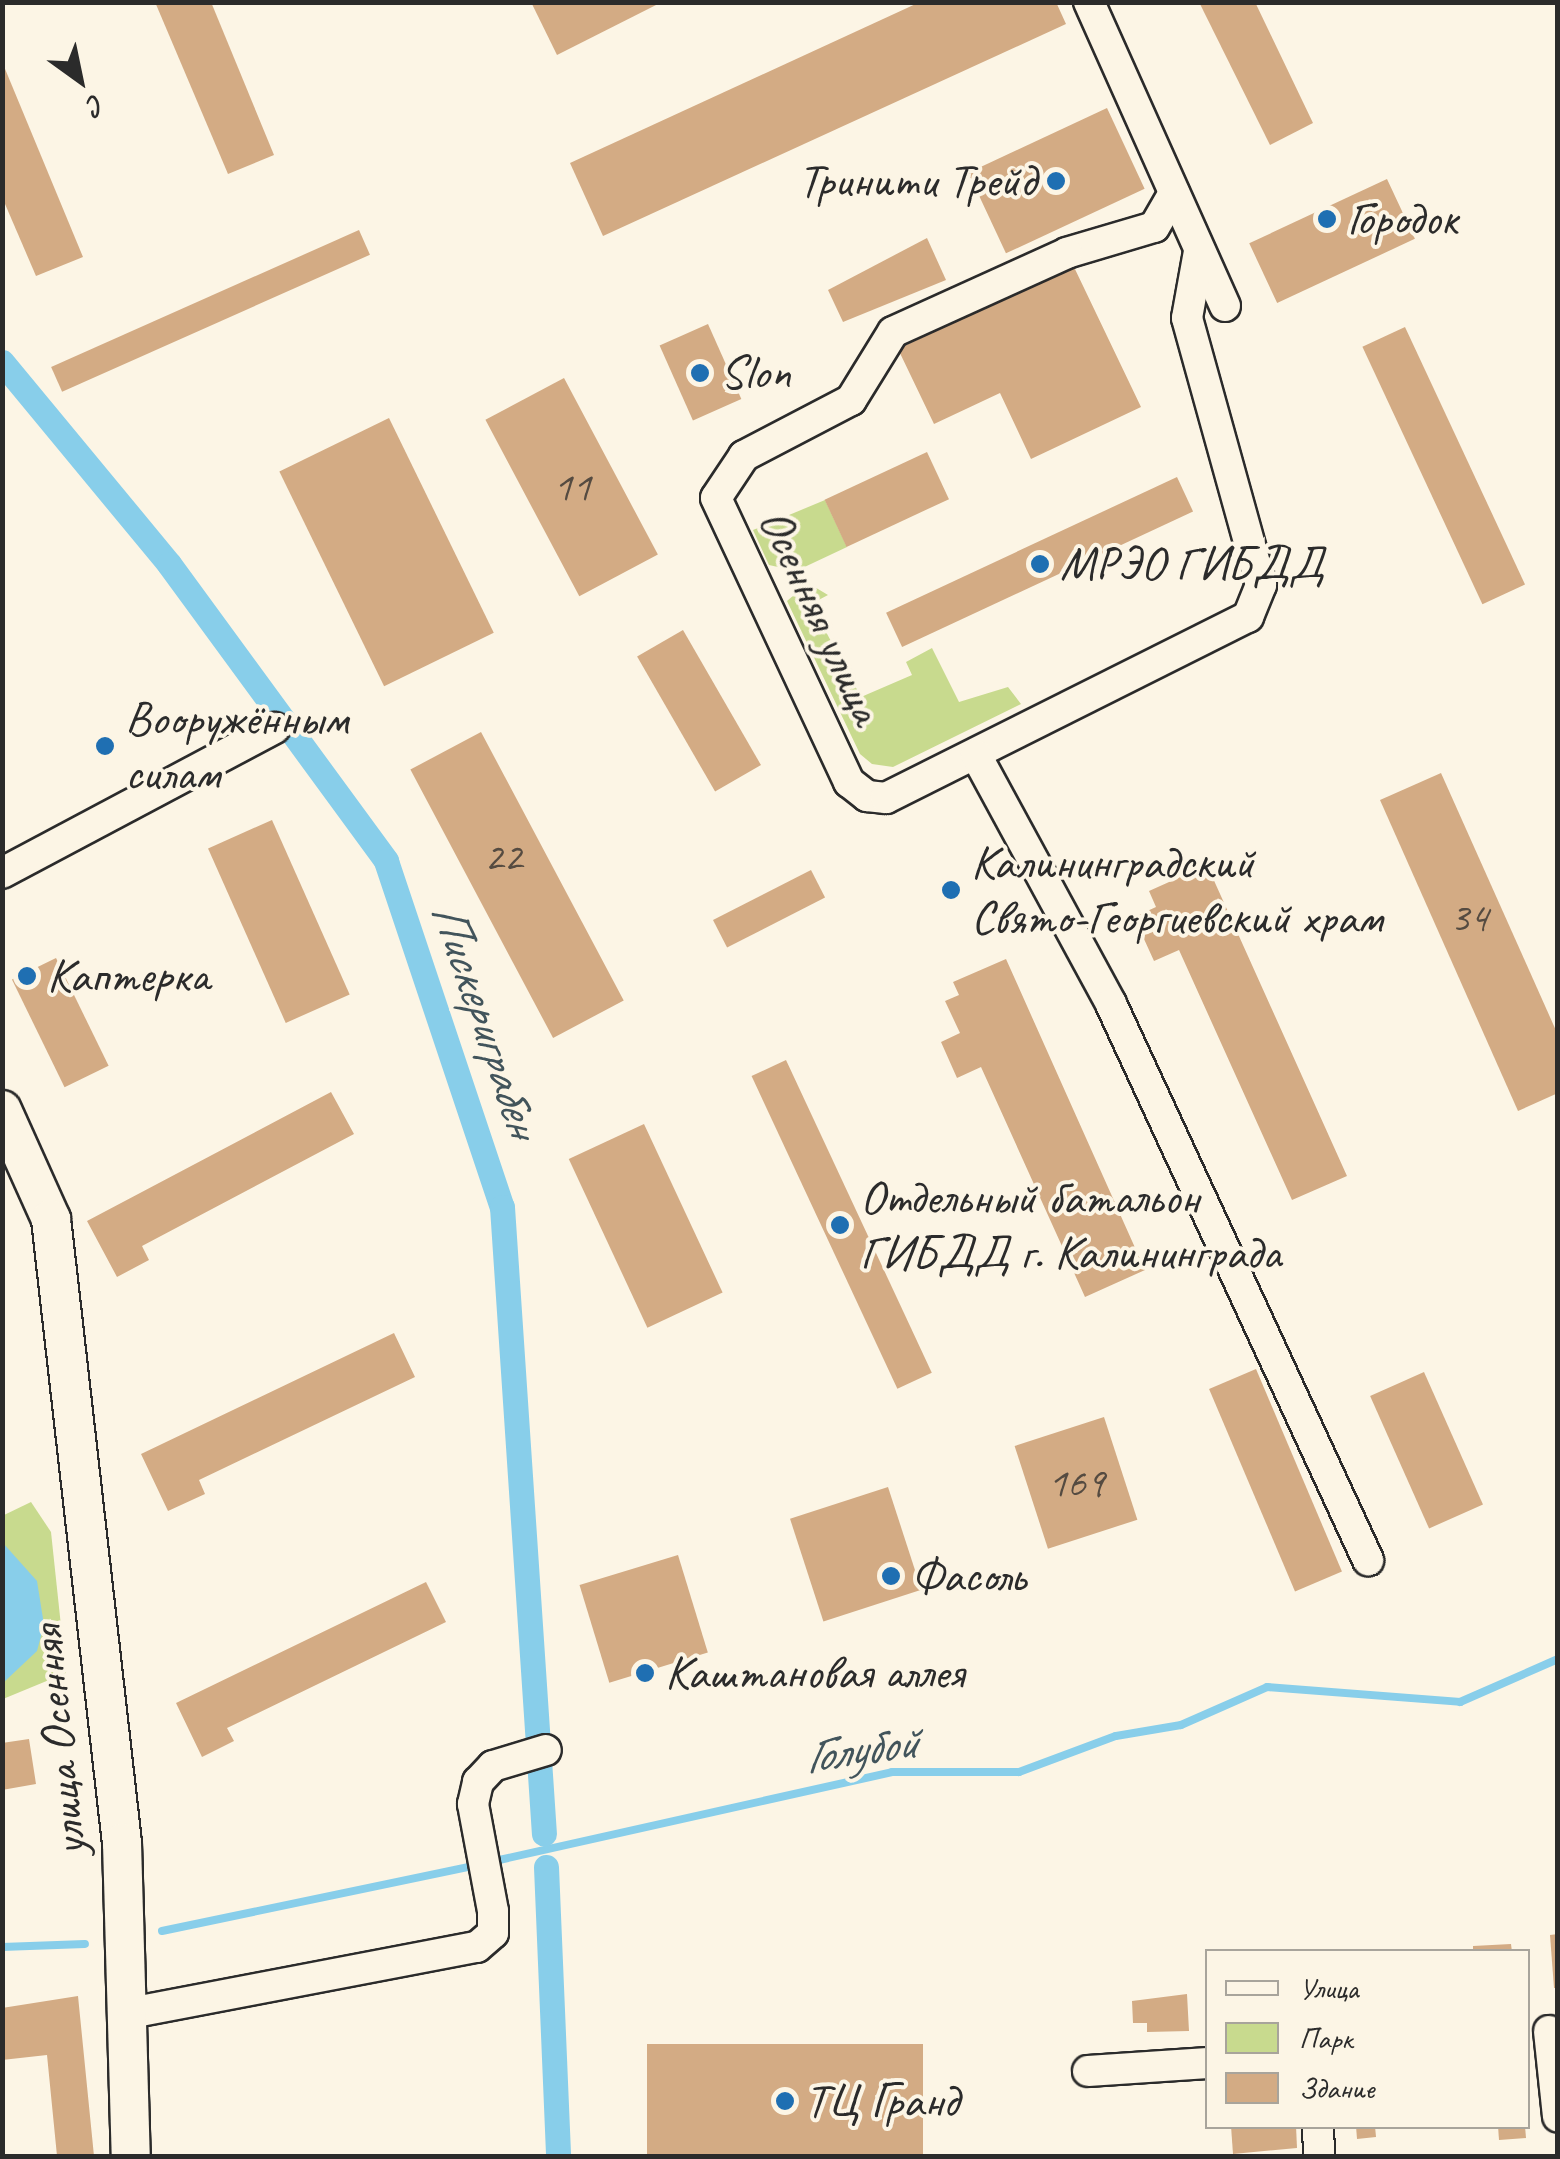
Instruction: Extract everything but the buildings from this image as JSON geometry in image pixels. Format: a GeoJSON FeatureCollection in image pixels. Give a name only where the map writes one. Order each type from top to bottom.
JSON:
{"type":"FeatureCollection","features":[{"type":"Feature","properties":{"kind":"street"},"geometry":{"type":"LineString","coordinates":[[1089,2],[1225,306]]}},
{"type":"Feature","properties":{"kind":"street","name":"Осенняя улица"},"geometry":{"type":"LineString","coordinates":[[1174,192],[1154,227],[1050,260],[893,332],[851,400],[744,456],[716,498],[849,782],[886,798],[1248,617],[1261,585],[1188,318],[1199,251]]}},
{"type":"Feature","properties":{"kind":"street"},"geometry":{"type":"LineString","coordinates":[[2,873],[275,728]]}},
{"type":"Feature","properties":{"kind":"street"},"geometry":{"type":"LineString","coordinates":[[976,755],[1111,1004],[1368,1560]]}},
{"type":"Feature","properties":{"kind":"street","name":"улица Осенняя"},"geometry":{"type":"LineString","coordinates":[[2,1110],[50,1218],[122,1843],[130,2014],[131,2156]]}},
{"type":"Feature","properties":{"kind":"street"},"geometry":{"type":"LineString","coordinates":[[130,2014],[477,1947],[493,1934],[493,1911],[473,1804],[478,1782],[492,1766],[538,1753]]}},
{"type":"Feature","properties":{"kind":"street"},"geometry":{"type":"LineString","coordinates":[[1545,2032],[1558,2117]]}},
{"type":"Feature","properties":{"kind":"street"},"geometry":{"type":"LineString","coordinates":[[1088,2071],[1205,2062]]}},
{"type":"Feature","properties":{"kind":"street"},"geometry":{"type":"LineString","coordinates":[[1318,2129],[1318,2156]]}},
{"type":"Feature","properties":{"kind":"green space"},"geometry":{"type":"Polygon","coordinates":[[[825,500],[847,547],[796,571],[769,565],[753,530],[825,500]]]}},
{"type":"Feature","properties":{"kind":"green space"},"geometry":{"type":"Polygon","coordinates":[[[808,583],[828,595],[811,604],[861,697],[912,675],[906,662],[932,648],[959,702],[1008,687],[1021,704],[893,767],[872,764],[860,754],[787,601],[808,583]]]}},
{"type":"Feature","properties":{"kind":"green space"},"geometry":{"type":"Polygon","coordinates":[[[31,1502],[51,1532],[66,1673],[3,1699],[2,1516],[31,1502]]]}},
{"type":"Feature","properties":{"kind":"water"},"geometry":{"type":"Polygon","coordinates":[[[3,1543],[37,1581],[44,1625],[37,1651],[3,1683],[3,1543]]]}},
{"type":"Feature","properties":{"kind":"waterway","name":"Пискериграбен"},"geometry":{"type":"LineString","coordinates":[[2,362],[169,564],[386,861],[502,1207],[544,1834]]}},
{"type":"Feature","properties":{"kind":"waterway","name":"Голубой"},"geometry":{"type":"LineString","coordinates":[[490,1862],[892,1772],[1019,1772],[1116,1736],[1181,1725],[1267,1687],[1460,1702],[1558,1659]]}},
{"type":"Feature","properties":{"kind":"waterway","name":"Голубой"},"geometry":{"type":"LineString","coordinates":[[162,1931],[477,1865]]}},
{"type":"Feature","properties":{"kind":"waterway","name":"Пискериграбен"},"geometry":{"type":"LineString","coordinates":[[546,1867],[558,2156]]}},
{"type":"Feature","properties":{"kind":"waterway","name":"Голубой"},"geometry":{"type":"LineString","coordinates":[[2,1947],[85,1944]]}},
{"type":"Feature","properties":{"kind":"place","name":"Тринити Трейд"},"geometry":{"type":"Point","coordinates":[1056,181]}},
{"type":"Feature","properties":{"kind":"place","name":"Городок"},"geometry":{"type":"Point","coordinates":[1327,219]}},
{"type":"Feature","properties":{"kind":"place","name":"Slon"},"geometry":{"type":"Point","coordinates":[700,373]}},
{"type":"Feature","properties":{"kind":"place","name":"МРЭО ГИБДД"},"geometry":{"type":"Point","coordinates":[1040,564]}},
{"type":"Feature","properties":{"kind":"place","name":"Вооружённым силам"},"geometry":{"type":"Point","coordinates":[105,746]}},
{"type":"Feature","properties":{"kind":"place","name":"Калининградский Свято-Георгиевский храм"},"geometry":{"type":"Point","coordinates":[951,890]}},
{"type":"Feature","properties":{"kind":"place","name":"Каптерка"},"geometry":{"type":"Point","coordinates":[27,976]}},
{"type":"Feature","properties":{"kind":"place","name":"Отдельный батальон ГИБДД г. Калининграда"},"geometry":{"type":"Point","coordinates":[840,1225]}},
{"type":"Feature","properties":{"kind":"place","name":"Фасоль"},"geometry":{"type":"Point","coordinates":[891,1576]}},
{"type":"Feature","properties":{"kind":"place","name":"Каштановая аллея"},"geometry":{"type":"Point","coordinates":[645,1673]}},
{"type":"Feature","properties":{"kind":"place","name":"ТЦ Гранд"},"geometry":{"type":"Point","coordinates":[785,2101]}}]}
